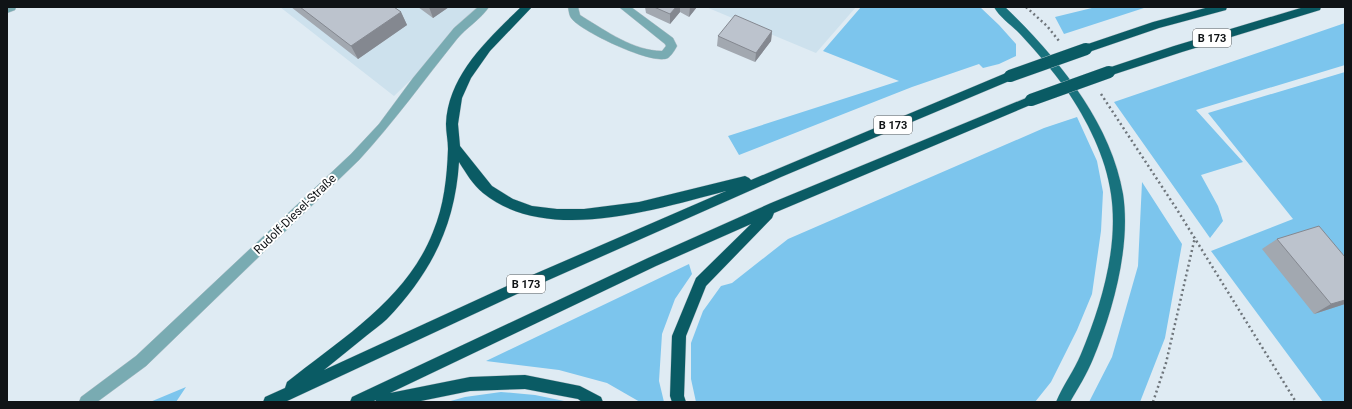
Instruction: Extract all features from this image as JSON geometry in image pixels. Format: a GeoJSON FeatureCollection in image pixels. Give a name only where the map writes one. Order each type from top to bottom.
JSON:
{"type":"FeatureCollection","features":[{"type":"Feature","properties":{"kind":"highway"},"geometry":{"type":"LineString","coordinates":[[273,400],[382,315],[419,272],[438,233],[448,207],[452,180],[454,147],[452,124],[457,98],[466,76],[486,48],[527,7]]}},
{"type":"Feature","properties":{"kind":"highway","name":"B 173"},"geometry":{"type":"LineString","coordinates":[[273,400],[512,290],[777,174],[1010,76],[1157,25],[1222,7]]}},
{"type":"Feature","properties":{"kind":"highway","name":"B 173"},"geometry":{"type":"LineString","coordinates":[[357,402],[646,265],[775,207],[1031,100],[1185,47],[1316,7]]}},
{"type":"Feature","properties":{"kind":"highway"},"geometry":{"type":"LineString","coordinates":[[454,147],[487,189],[510,202],[531,211],[578,215],[638,207],[777,174]]}},
{"type":"Feature","properties":{"kind":"highway"},"geometry":{"type":"LineString","coordinates":[[679,402],[677,396],[678,336],[701,282],[775,207]]}},
{"type":"Feature","properties":{"kind":"highway"},"geometry":{"type":"LineString","coordinates":[[382,402],[470,384],[525,382],[580,393],[596,402]]}},
{"type":"Feature","properties":{"kind":"main road"},"geometry":{"type":"LineString","coordinates":[[999,7],[1030,36],[1063,76],[1090,117],[1109,162],[1118,200],[1118,236],[1108,296],[1086,358],[1062,402]]}},
{"type":"Feature","properties":{"kind":"street"},"geometry":{"type":"LineString","coordinates":[[7,9],[11,7]]}},
{"type":"Feature","properties":{"kind":"street","name":"Rudolf-Diesel-Straße"},"geometry":{"type":"LineString","coordinates":[[86,402],[141,361],[355,157],[383,127],[417,81],[458,31],[484,7]]}},
{"type":"Feature","properties":{"kind":"street"},"geometry":{"type":"LineString","coordinates":[[573,7],[575,16],[579,20],[610,37],[647,53],[665,55],[672,46],[670,43],[624,7]]}},
{"type":"Feature","properties":{"kind":"path"},"geometry":{"type":"LineString","coordinates":[[1026,7],[1047,26],[1062,44]]}},
{"type":"Feature","properties":{"kind":"path"},"geometry":{"type":"LineString","coordinates":[[1100,93],[1136,145],[1195,237],[1296,402]]}},
{"type":"Feature","properties":{"kind":"path"},"geometry":{"type":"LineString","coordinates":[[1153,402],[1166,363],[1195,237]]}},
{"type":"Feature","properties":{"kind":"shaded area"},"geometry":{"type":"Polygon","coordinates":[[[280,7],[487,7],[394,96],[280,7]]]}},
{"type":"Feature","properties":{"kind":"shaded area"},"geometry":{"type":"Polygon","coordinates":[[[706,7],[856,7],[816,53],[706,7]]]}},
{"type":"Feature","properties":{"kind":"shaded area"},"geometry":{"type":"Polygon","coordinates":[[[861,7],[980,7],[1016,44],[1016,56],[999,64],[983,68],[979,64],[912,87],[739,155],[728,136],[899,81],[823,51],[861,7]]]}},
{"type":"Feature","properties":{"kind":"shaded area"},"geometry":{"type":"Polygon","coordinates":[[[1096,7],[1147,7],[1064,34],[1055,17],[1096,7]]]}},
{"type":"Feature","properties":{"kind":"shaded area"},"geometry":{"type":"Polygon","coordinates":[[[1345,23],[1345,65],[1196,110],[1243,162],[1201,175],[1218,206],[1223,221],[1210,238],[1114,102],[1345,23]]]}},
{"type":"Feature","properties":{"kind":"shaded area"},"geometry":{"type":"Polygon","coordinates":[[[1345,72],[1345,402],[1323,402],[1211,251],[1293,219],[1208,113],[1345,72]]]}},
{"type":"Feature","properties":{"kind":"shaded area"},"geometry":{"type":"Polygon","coordinates":[[[1077,117],[1097,161],[1103,192],[1101,231],[1092,294],[1077,330],[1051,382],[1035,402],[696,402],[691,379],[691,343],[703,311],[721,286],[732,283],[788,239],[1044,128],[1077,117]]]}},
{"type":"Feature","properties":{"kind":"shaded area"},"geometry":{"type":"Polygon","coordinates":[[[1142,182],[1182,244],[1165,338],[1140,402],[1089,402],[1112,357],[1138,266],[1142,182]]]}},
{"type":"Feature","properties":{"kind":"shaded area"},"geometry":{"type":"Polygon","coordinates":[[[689,264],[692,274],[675,299],[662,334],[659,381],[664,402],[640,402],[607,383],[559,370],[486,361],[689,264]]]}},
{"type":"Feature","properties":{"kind":"shaded area"},"geometry":{"type":"Polygon","coordinates":[[[186,387],[176,402],[150,402],[186,387]]]}},
{"type":"Feature","properties":{"kind":"shaded area"},"geometry":{"type":"Polygon","coordinates":[[[501,392],[535,395],[569,402],[447,402],[465,397],[501,392]]]}},
{"type":"Feature","properties":{"kind":"building"},"geometry":{"type":"Polygon","coordinates":[[[300,7],[394,7],[401,12],[351,46],[300,7]]]}},
{"type":"Feature","properties":{"kind":"building"},"geometry":{"type":"Polygon","coordinates":[[[654,7],[676,7],[670,14],[654,7]]]}},
{"type":"Feature","properties":{"kind":"building"},"geometry":{"type":"Polygon","coordinates":[[[735,15],[772,31],[756,53],[718,36],[735,15]]]}},
{"type":"Feature","properties":{"kind":"building"},"geometry":{"type":"Polygon","coordinates":[[[1319,226],[1345,257],[1345,300],[1331,304],[1277,239],[1319,226]]]}}]}
